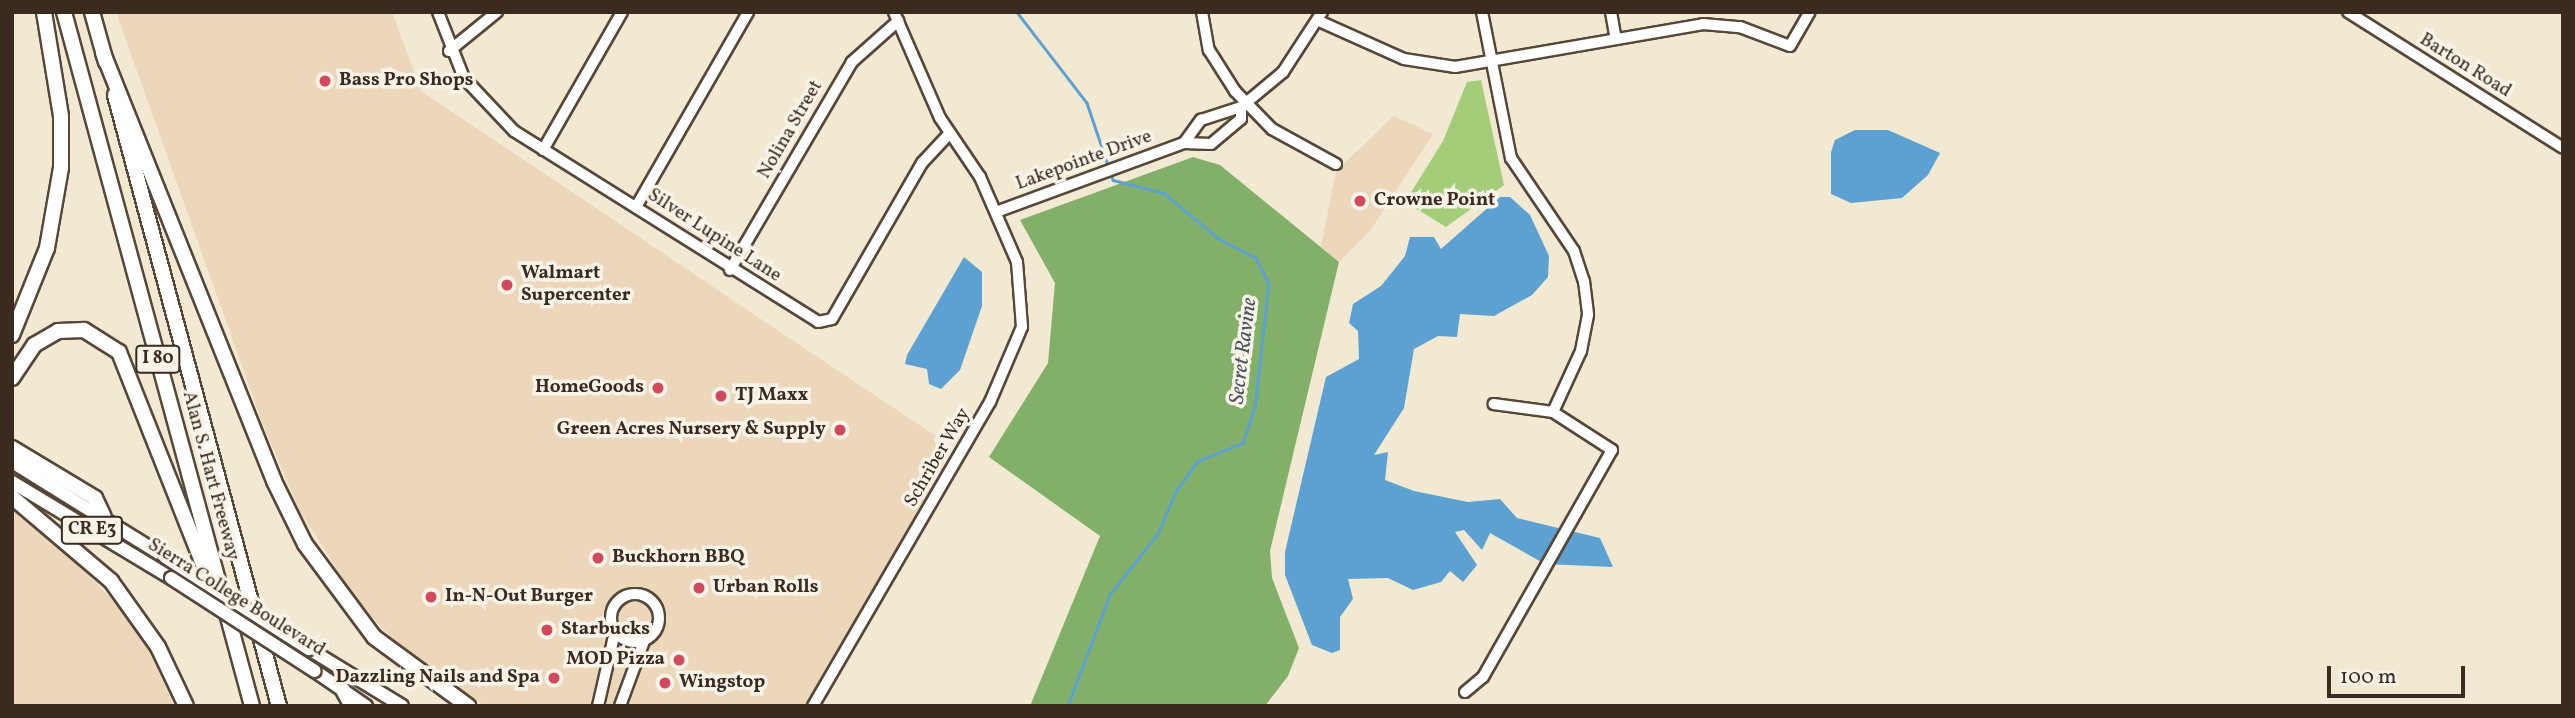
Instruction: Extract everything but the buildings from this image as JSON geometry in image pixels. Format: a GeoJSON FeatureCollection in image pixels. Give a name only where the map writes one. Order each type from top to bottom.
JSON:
{"type":"FeatureCollection","features":[{"type":"Feature","properties":{"kind":"highway"},"geometry":{"type":"LineString","coordinates":[[12,335],[47,248],[61,168],[61,116],[44,12]]}},
{"type":"Feature","properties":{"kind":"highway","name":"Alan S. Hart Freeway"},"geometry":{"type":"LineString","coordinates":[[64,12],[252,706]]}},
{"type":"Feature","properties":{"kind":"highway","name":"Alan S. Hart Freeway"},"geometry":{"type":"LineString","coordinates":[[92,12],[279,706]]}},
{"type":"Feature","properties":{"kind":"highway"},"geometry":{"type":"LineString","coordinates":[[103,53],[274,481],[330,585],[374,637],[450,706]]}},
{"type":"Feature","properties":{"kind":"highway"},"geometry":{"type":"LineString","coordinates":[[12,379],[34,345],[58,331],[85,330],[119,352],[231,629]]}},
{"type":"Feature","properties":{"kind":"highway"},"geometry":{"type":"LineString","coordinates":[[12,448],[95,498],[104,517]]}},
{"type":"Feature","properties":{"kind":"highway"},"geometry":{"type":"LineString","coordinates":[[12,497],[111,581],[158,647],[186,706]]}},
{"type":"Feature","properties":{"kind":"highway"},"geometry":{"type":"LineString","coordinates":[[255,614],[289,706]]}},
{"type":"Feature","properties":{"kind":"highway"},"geometry":{"type":"LineString","coordinates":[[374,637],[468,706]]}},
{"type":"Feature","properties":{"kind":"highway"},"geometry":{"type":"LineString","coordinates":[[343,690],[352,706]]}},
{"type":"Feature","properties":{"kind":"main road","name":"Sierra College Boulevard"},"geometry":{"type":"LineString","coordinates":[[12,461],[402,706]]}},
{"type":"Feature","properties":{"kind":"main road","name":"Sierra College Boulevard"},"geometry":{"type":"LineString","coordinates":[[12,482],[171,578],[366,706]]}},
{"type":"Feature","properties":{"kind":"street","name":"Silver Lupine Lane"},"geometry":{"type":"LineString","coordinates":[[438,12],[449,51],[482,101],[543,150],[636,207],[730,270],[818,322],[832,320],[922,163],[950,134]]}},
{"type":"Feature","properties":{"kind":"street"},"geometry":{"type":"LineString","coordinates":[[449,51],[497,12]]}},
{"type":"Feature","properties":{"kind":"street"},"geometry":{"type":"LineString","coordinates":[[543,150],[622,12]]}},
{"type":"Feature","properties":{"kind":"street"},"geometry":{"type":"LineString","coordinates":[[636,207],[748,12]]}},
{"type":"Feature","properties":{"kind":"street"},"geometry":{"type":"LineString","coordinates":[[1202,12],[1212,57],[1244,105],[1272,129],[1336,164]]}},
{"type":"Feature","properties":{"kind":"street"},"geometry":{"type":"LineString","coordinates":[[1482,12],[1511,158],[1574,251],[1584,281],[1588,315],[1581,351],[1553,411]]}},
{"type":"Feature","properties":{"kind":"street"},"geometry":{"type":"LineString","coordinates":[[1611,12],[1616,39]]}},
{"type":"Feature","properties":{"kind":"street"},"geometry":{"type":"LineString","coordinates":[[1320,17],[1420,64],[1493,63],[1616,39],[1723,24],[1790,46],[1810,12]]}},
{"type":"Feature","properties":{"kind":"street","name":"Barton Road"},"geometry":{"type":"LineString","coordinates":[[2348,12],[2563,148]]}},
{"type":"Feature","properties":{"kind":"street","name":"Schriber Way"},"geometry":{"type":"LineString","coordinates":[[813,706],[1017,346],[1021,284],[996,212],[969,156],[950,134],[896,17]]}},
{"type":"Feature","properties":{"kind":"street","name":"Nolina Street"},"geometry":{"type":"LineString","coordinates":[[730,270],[846,69],[896,17]]}},
{"type":"Feature","properties":{"kind":"street","name":"Lakepointe Drive"},"geometry":{"type":"LineString","coordinates":[[996,212],[1184,143],[1211,145],[1241,118],[1244,105],[1294,60],[1320,17]]}},
{"type":"Feature","properties":{"kind":"street","name":"Lakepointe Drive"},"geometry":{"type":"LineString","coordinates":[[1184,143],[1201,120],[1211,122],[1231,105],[1244,105]]}},
{"type":"Feature","properties":{"kind":"street"},"geometry":{"type":"LineString","coordinates":[[1211,122],[1219,137]]}},
{"type":"Feature","properties":{"kind":"street"},"geometry":{"type":"LineString","coordinates":[[1465,692],[1483,677],[1612,450],[1553,411],[1494,404]]}},
{"type":"Feature","properties":{"kind":"street"},"geometry":{"type":"LineString","coordinates":[[598,706],[615,632],[611,616],[616,602],[639,594],[659,612],[658,626],[644,641],[620,706]]}},
{"type":"Feature","properties":{"kind":"street"},"geometry":{"type":"LineString","coordinates":[[615,632],[628,641],[644,641]]}},
{"type":"Feature","properties":{"kind":"shaded area"},"geometry":{"type":"Polygon","coordinates":[[[116,12],[392,12],[421,91],[946,443],[943,466],[809,706],[485,706],[397,644],[358,602],[300,511],[263,425],[116,12]]]}},
{"type":"Feature","properties":{"kind":"shaded area","name":"Crowne Point"},"geometry":{"type":"Polygon","coordinates":[[[1394,116],[1433,134],[1370,231],[1339,262],[1321,247],[1336,171],[1394,116]]]}},
{"type":"Feature","properties":{"kind":"shaded area"},"geometry":{"type":"Polygon","coordinates":[[[12,510],[65,550],[118,606],[147,646],[174,706],[12,706],[12,510]]]}},
{"type":"Feature","properties":{"kind":"green space"},"geometry":{"type":"Polygon","coordinates":[[[1481,80],[1504,185],[1446,227],[1405,202],[1443,141],[1467,82],[1481,80]]]}},
{"type":"Feature","properties":{"kind":"green space"},"geometry":{"type":"Polygon","coordinates":[[[1193,157],[1220,165],[1339,262],[1270,551],[1272,578],[1299,648],[1288,676],[1265,706],[1030,706],[1100,536],[989,457],[1048,363],[1055,283],[1020,220],[1193,157]]]}},
{"type":"Feature","properties":{"kind":"water"},"geometry":{"type":"Polygon","coordinates":[[[1855,130],[1888,130],[1940,153],[1928,175],[1902,198],[1851,203],[1831,194],[1831,152],[1835,140],[1855,130]]]}},
{"type":"Feature","properties":{"kind":"water"},"geometry":{"type":"Polygon","coordinates":[[[1500,197],[1510,197],[1530,215],[1549,256],[1548,277],[1532,295],[1494,316],[1460,314],[1457,337],[1438,336],[1414,349],[1404,408],[1374,455],[1388,452],[1385,480],[1414,491],[1468,502],[1500,499],[1517,518],[1600,538],[1613,567],[1545,564],[1490,533],[1482,550],[1464,530],[1455,532],[1477,565],[1463,582],[1450,571],[1441,582],[1413,590],[1388,578],[1348,579],[1353,599],[1340,617],[1340,650],[1332,653],[1312,645],[1285,575],[1285,552],[1326,377],[1359,359],[1358,331],[1349,323],[1353,304],[1381,286],[1405,256],[1410,237],[1434,237],[1441,249],[1500,197]]]}},
{"type":"Feature","properties":{"kind":"water"},"geometry":{"type":"Polygon","coordinates":[[[964,257],[982,272],[982,306],[960,370],[941,389],[929,384],[927,369],[905,364],[907,355],[964,257]]]}},
{"type":"Feature","properties":{"kind":"waterway","name":"Secret Ravine"},"geometry":{"type":"LineString","coordinates":[[1017,12],[1087,103],[1113,180],[1164,193],[1218,238],[1256,258],[1269,283],[1255,407],[1243,443],[1197,462],[1175,494],[1158,534],[1110,595],[1068,706]]}},
{"type":"Feature","properties":{"kind":"place","name":"Bass Pro Shops"},"geometry":{"type":"Point","coordinates":[325,81]}},
{"type":"Feature","properties":{"kind":"place","name":"Crowne Point"},"geometry":{"type":"Point","coordinates":[1360,201]}},
{"type":"Feature","properties":{"kind":"place","name":"Walmart Supercenter"},"geometry":{"type":"Point","coordinates":[507,285]}},
{"type":"Feature","properties":{"kind":"place","name":"HomeGoods"},"geometry":{"type":"Point","coordinates":[658,388]}},
{"type":"Feature","properties":{"kind":"place","name":"TJ Maxx"},"geometry":{"type":"Point","coordinates":[721,396]}},
{"type":"Feature","properties":{"kind":"place","name":"Green Acres Nursery & Supply"},"geometry":{"type":"Point","coordinates":[840,430]}},
{"type":"Feature","properties":{"kind":"place","name":"Buckhorn BBQ"},"geometry":{"type":"Point","coordinates":[598,558]}},
{"type":"Feature","properties":{"kind":"place","name":"Urban Rolls"},"geometry":{"type":"Point","coordinates":[699,588]}},
{"type":"Feature","properties":{"kind":"place","name":"In-N-Out Burger"},"geometry":{"type":"Point","coordinates":[431,597]}},
{"type":"Feature","properties":{"kind":"place","name":"Starbucks"},"geometry":{"type":"Point","coordinates":[547,630]}},
{"type":"Feature","properties":{"kind":"place","name":"MOD Pizza"},"geometry":{"type":"Point","coordinates":[679,660]}},
{"type":"Feature","properties":{"kind":"place","name":"Dazzling Nails and Spa"},"geometry":{"type":"Point","coordinates":[554,678]}},
{"type":"Feature","properties":{"kind":"place","name":"Wingstop"},"geometry":{"type":"Point","coordinates":[665,683]}}]}
